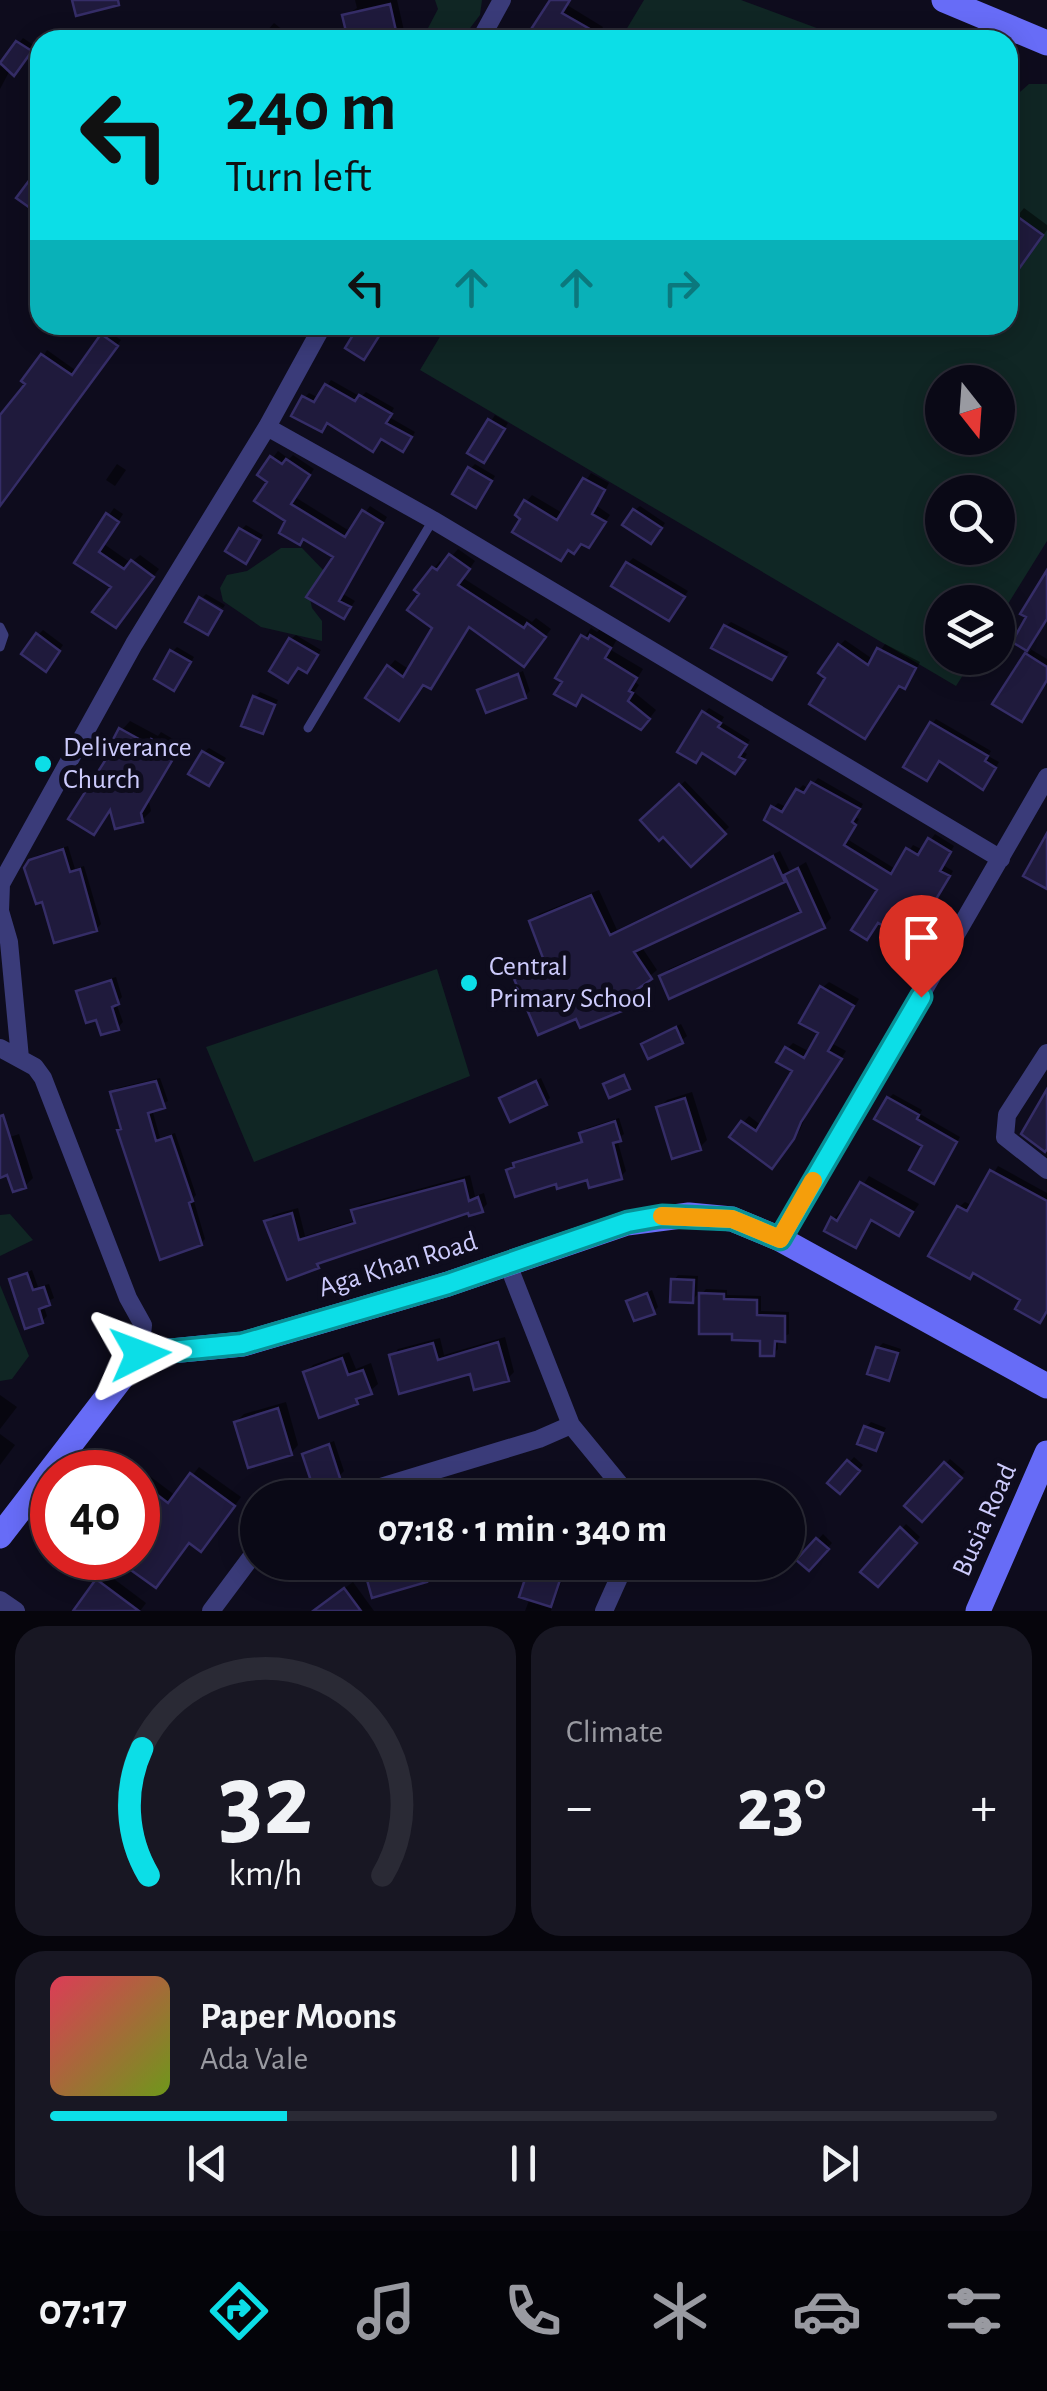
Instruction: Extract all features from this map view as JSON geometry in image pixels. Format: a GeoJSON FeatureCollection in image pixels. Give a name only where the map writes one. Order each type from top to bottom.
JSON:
{"type":"FeatureCollection","features":[{"type":"Feature","properties":{"kind":"street"},"geometry":{"type":"LineString","coordinates":[[486,30],[502,0]]}},
{"type":"Feature","properties":{"kind":"street"},"geometry":{"type":"LineString","coordinates":[[944,0],[1014,30]]}},
{"type":"Feature","properties":{"kind":"street"},"geometry":{"type":"LineString","coordinates":[[1018,32],[1047,44]]}},
{"type":"Feature","properties":{"kind":"street"},"geometry":{"type":"LineString","coordinates":[[20,1058],[9,942],[0,911],[0,884],[134,644],[267,427],[318,335]]}},
{"type":"Feature","properties":{"kind":"street"},"geometry":{"type":"LineString","coordinates":[[267,427],[433,520],[1002,859]]}},
{"type":"Feature","properties":{"kind":"street"},"geometry":{"type":"LineString","coordinates":[[780,1239],[1047,776]]}},
{"type":"Feature","properties":{"kind":"street"},"geometry":{"type":"LineString","coordinates":[[0,1048],[35,1068],[43,1078],[128,1298],[143,1325],[140,1354],[0,1536]]}},
{"type":"Feature","properties":{"kind":"street"},"geometry":{"type":"LineString","coordinates":[[1047,1053],[1007,1115],[1005,1136],[1047,1170]]}},
{"type":"Feature","properties":{"kind":"street","name":"Aga Khan Road"},"geometry":{"type":"LineString","coordinates":[[140,1354],[242,1344],[448,1284],[628,1222],[662,1216],[732,1219],[780,1239],[1047,1386]]}},
{"type":"Feature","properties":{"kind":"street"},"geometry":{"type":"LineString","coordinates":[[507,1262],[572,1425],[615,1480]]}},
{"type":"Feature","properties":{"kind":"street"},"geometry":{"type":"LineString","coordinates":[[403,1480],[539,1439],[572,1425]]}},
{"type":"Feature","properties":{"kind":"street","name":"Busia Road"},"geometry":{"type":"LineString","coordinates":[[978,1611],[1047,1453]]}},
{"type":"Feature","properties":{"kind":"street"},"geometry":{"type":"LineString","coordinates":[[211,1611],[240,1572]]}},
{"type":"Feature","properties":{"kind":"street"},"geometry":{"type":"LineString","coordinates":[[604,1611],[618,1580]]}},
{"type":"Feature","properties":{"kind":"street"},"geometry":{"type":"LineString","coordinates":[[0,1600],[16,1611]]}},
{"type":"Feature","properties":{"kind":"lane"},"geometry":{"type":"LineString","coordinates":[[308,728],[433,520]]}},
{"type":"Feature","properties":{"kind":"lane"},"geometry":{"type":"LineString","coordinates":[[0,628],[4,635],[0,647]]}},
{"type":"Feature","properties":{"kind":"green space"},"geometry":{"type":"Polygon","coordinates":[[[435,0],[482,0],[480,15],[469,30],[427,30],[438,9],[435,0]]]}},
{"type":"Feature","properties":{"kind":"green space"},"geometry":{"type":"Polygon","coordinates":[[[644,0],[741,0],[822,30],[626,30],[644,0]]]}},
{"type":"Feature","properties":{"kind":"green space"},"geometry":{"type":"Polygon","coordinates":[[[1029,84],[1047,84],[1047,541],[1015,593],[1015,585],[925,585],[925,668],[420,370],[441,335],[1018,335],[1018,94],[1029,84]]]}},
{"type":"Feature","properties":{"kind":"green space"},"geometry":{"type":"Polygon","coordinates":[[[281,548],[302,548],[327,574],[309,594],[312,608],[322,621],[322,641],[261,627],[223,601],[220,588],[227,575],[247,571],[281,548]]]}},
{"type":"Feature","properties":{"kind":"green space"},"geometry":{"type":"Polygon","coordinates":[[[937,675],[963,675],[956,686],[937,675]]]}},
{"type":"Feature","properties":{"kind":"green space"},"geometry":{"type":"Polygon","coordinates":[[[437,969],[470,1076],[254,1162],[206,1047],[437,969]]]}},
{"type":"Feature","properties":{"kind":"green space"},"geometry":{"type":"Polygon","coordinates":[[[10,1214],[33,1240],[0,1256],[0,1215],[10,1214]]]}},
{"type":"Feature","properties":{"kind":"green space"},"geometry":{"type":"Polygon","coordinates":[[[0,1285],[29,1356],[12,1379],[0,1381],[0,1285]]]}},
{"type":"Feature","properties":{"kind":"building"},"geometry":{"type":"Polygon","coordinates":[[[72,0],[118,0],[119,5],[76,16],[72,0]]]}},
{"type":"Feature","properties":{"kind":"building"},"geometry":{"type":"Polygon","coordinates":[[[550,0],[570,0],[562,13],[592,30],[530,30],[550,0]]]}},
{"type":"Feature","properties":{"kind":"building"},"geometry":{"type":"Polygon","coordinates":[[[390,4],[396,30],[346,30],[342,15],[390,4]]]}},
{"type":"Feature","properties":{"kind":"building"},"geometry":{"type":"Polygon","coordinates":[[[16,41],[30,50],[14,76],[0,63],[16,41]]]}},
{"type":"Feature","properties":{"kind":"building"},"geometry":{"type":"Polygon","coordinates":[[[30,179],[30,208],[16,198],[30,179]]]}},
{"type":"Feature","properties":{"kind":"building"},"geometry":{"type":"Polygon","coordinates":[[[1018,217],[1043,235],[1018,270],[1018,217]]]}},
{"type":"Feature","properties":{"kind":"building"},"geometry":{"type":"Polygon","coordinates":[[[100,335],[118,346],[0,506],[0,415],[25,384],[21,381],[41,354],[72,375],[100,335]]]}},
{"type":"Feature","properties":{"kind":"building"},"geometry":{"type":"Polygon","coordinates":[[[353,335],[380,335],[364,360],[345,348],[353,335]]]}},
{"type":"Feature","properties":{"kind":"building"},"geometry":{"type":"Polygon","coordinates":[[[325,384],[355,401],[359,395],[392,414],[386,423],[412,437],[403,452],[381,439],[373,452],[327,423],[322,432],[291,416],[302,396],[314,402],[325,384]]]}},
{"type":"Feature","properties":{"kind":"building"},"geometry":{"type":"Polygon","coordinates":[[[488,419],[505,429],[484,463],[467,453],[488,419]]]}},
{"type":"Feature","properties":{"kind":"building"},"geometry":{"type":"Polygon","coordinates":[[[270,456],[282,464],[286,459],[310,475],[291,504],[345,537],[362,510],[383,523],[339,601],[351,607],[344,619],[306,597],[333,557],[303,539],[300,545],[279,533],[285,521],[254,501],[267,482],[257,475],[270,456]]]}},
{"type":"Feature","properties":{"kind":"building"},"geometry":{"type":"Polygon","coordinates":[[[468,467],[492,481],[476,508],[452,494],[468,467]]]}},
{"type":"Feature","properties":{"kind":"building"},"geometry":{"type":"Polygon","coordinates":[[[583,478],[605,490],[592,514],[606,522],[589,548],[581,544],[574,554],[568,550],[561,561],[512,532],[520,519],[515,515],[524,500],[557,520],[583,478]]]}},
{"type":"Feature","properties":{"kind":"building"},"geometry":{"type":"Polygon","coordinates":[[[633,509],[662,528],[651,544],[622,525],[633,509]]]}},
{"type":"Feature","properties":{"kind":"building"},"geometry":{"type":"Polygon","coordinates":[[[106,513],[119,522],[99,552],[124,569],[131,560],[154,577],[116,628],[92,612],[111,587],[74,563],[106,513]]]}},
{"type":"Feature","properties":{"kind":"building"},"geometry":{"type":"Polygon","coordinates":[[[239,528],[260,540],[246,564],[225,551],[239,528]]]}},
{"type":"Feature","properties":{"kind":"building"},"geometry":{"type":"Polygon","coordinates":[[[449,554],[470,569],[458,585],[524,628],[527,623],[546,637],[524,667],[469,627],[431,689],[423,685],[399,721],[365,698],[387,665],[403,677],[432,628],[407,610],[419,594],[414,590],[432,567],[437,570],[449,554]]]}},
{"type":"Feature","properties":{"kind":"building"},"geometry":{"type":"Polygon","coordinates":[[[626,562],[685,597],[669,621],[611,586],[626,562]]]}},
{"type":"Feature","properties":{"kind":"building"},"geometry":{"type":"Polygon","coordinates":[[[1047,570],[1047,619],[1027,651],[1015,644],[1026,617],[1020,614],[1047,570]]]}},
{"type":"Feature","properties":{"kind":"building"},"geometry":{"type":"Polygon","coordinates":[[[199,597],[222,611],[208,635],[185,622],[199,597]]]}},
{"type":"Feature","properties":{"kind":"building"},"geometry":{"type":"Polygon","coordinates":[[[724,625],[786,657],[772,680],[711,648],[724,625]]]}},
{"type":"Feature","properties":{"kind":"building"},"geometry":{"type":"Polygon","coordinates":[[[36,633],[60,651],[46,672],[21,654],[36,633]]]}},
{"type":"Feature","properties":{"kind":"building"},"geometry":{"type":"Polygon","coordinates":[[[581,635],[588,639],[590,635],[611,648],[605,658],[637,678],[628,701],[650,719],[641,730],[582,695],[576,706],[554,694],[562,682],[555,678],[581,635]]]}},
{"type":"Feature","properties":{"kind":"building"},"geometry":{"type":"Polygon","coordinates":[[[289,638],[318,655],[307,673],[298,668],[288,683],[269,671],[289,638]]]}},
{"type":"Feature","properties":{"kind":"building"},"geometry":{"type":"Polygon","coordinates":[[[838,644],[868,665],[877,648],[916,668],[905,689],[899,686],[865,739],[809,704],[825,678],[818,673],[838,644]]]}},
{"type":"Feature","properties":{"kind":"building"},"geometry":{"type":"Polygon","coordinates":[[[170,650],[191,662],[174,691],[154,679],[170,650]]]}},
{"type":"Feature","properties":{"kind":"building"},"geometry":{"type":"Polygon","coordinates":[[[1025,653],[1047,667],[1047,680],[1022,722],[992,704],[1011,675],[1015,675],[1025,653]]]}},
{"type":"Feature","properties":{"kind":"building"},"geometry":{"type":"Polygon","coordinates":[[[518,674],[526,698],[486,713],[477,690],[518,674]]]}},
{"type":"Feature","properties":{"kind":"building"},"geometry":{"type":"Polygon","coordinates":[[[253,696],[275,705],[263,734],[241,726],[253,696]]]}},
{"type":"Feature","properties":{"kind":"building"},"geometry":{"type":"Polygon","coordinates":[[[702,711],[721,723],[718,727],[747,745],[739,757],[745,760],[735,774],[702,753],[696,763],[677,752],[702,711]]]}},
{"type":"Feature","properties":{"kind":"building"},"geometry":{"type":"Polygon","coordinates":[[[930,722],[988,756],[985,761],[996,768],[983,790],[939,761],[927,781],[903,767],[930,722]]]}},
{"type":"Feature","properties":{"kind":"building"},"geometry":{"type":"Polygon","coordinates":[[[119,728],[148,744],[151,739],[176,754],[141,813],[143,822],[115,829],[110,810],[94,835],[68,819],[108,756],[105,755],[119,728]]]}},
{"type":"Feature","properties":{"kind":"building"},"geometry":{"type":"Polygon","coordinates":[[[202,751],[223,763],[209,786],[188,774],[202,751]]]}},
{"type":"Feature","properties":{"kind":"building"},"geometry":{"type":"Polygon","coordinates":[[[811,782],[860,809],[844,845],[891,874],[906,848],[918,855],[928,838],[951,852],[940,871],[950,876],[906,938],[878,923],[867,940],[851,930],[877,890],[764,820],[771,806],[782,812],[796,789],[804,793],[811,782]]]}},
{"type":"Feature","properties":{"kind":"building"},"geometry":{"type":"Polygon","coordinates":[[[679,784],[726,834],[691,867],[663,837],[659,841],[640,820],[679,784]]]}},
{"type":"Feature","properties":{"kind":"building"},"geometry":{"type":"Polygon","coordinates":[[[1047,833],[1047,889],[1023,876],[1047,833]]]}},
{"type":"Feature","properties":{"kind":"building"},"geometry":{"type":"Polygon","coordinates":[[[63,849],[70,872],[80,869],[97,931],[54,943],[42,902],[36,904],[24,868],[29,860],[63,849]]]}},
{"type":"Feature","properties":{"kind":"building"},"geometry":{"type":"Polygon","coordinates":[[[773,856],[785,882],[634,952],[652,979],[632,993],[637,1005],[580,1028],[576,1019],[538,1035],[514,979],[546,966],[529,921],[591,895],[610,935],[773,856]]]}},
{"type":"Feature","properties":{"kind":"building"},"geometry":{"type":"Polygon","coordinates":[[[798,868],[825,928],[669,999],[659,976],[801,912],[784,875],[798,868]]]}},
{"type":"Feature","properties":{"kind":"building"},"geometry":{"type":"Polygon","coordinates":[[[111,980],[119,1004],[112,1007],[119,1030],[101,1035],[96,1020],[86,1023],[76,991],[111,980]]]}},
{"type":"Feature","properties":{"kind":"building"},"geometry":{"type":"Polygon","coordinates":[[[820,986],[854,1006],[828,1051],[842,1059],[772,1169],[729,1137],[741,1121],[756,1131],[792,1071],[776,1062],[785,1047],[804,1058],[818,1033],[799,1023],[820,986]]]}},
{"type":"Feature","properties":{"kind":"building"},"geometry":{"type":"Polygon","coordinates":[[[676,1027],[683,1043],[648,1059],[641,1044],[676,1027]]]}},
{"type":"Feature","properties":{"kind":"building"},"geometry":{"type":"Polygon","coordinates":[[[624,1075],[630,1089],[609,1098],[603,1084],[624,1075]]]}},
{"type":"Feature","properties":{"kind":"building"},"geometry":{"type":"Polygon","coordinates":[[[156,1081],[165,1108],[148,1113],[156,1141],[171,1136],[193,1201],[189,1203],[202,1245],[160,1260],[117,1130],[121,1129],[110,1092],[156,1081]]]}},
{"type":"Feature","properties":{"kind":"building"},"geometry":{"type":"Polygon","coordinates":[[[536,1081],[547,1105],[510,1122],[499,1098],[536,1081]]]}},
{"type":"Feature","properties":{"kind":"building"},"geometry":{"type":"Polygon","coordinates":[[[1047,1089],[1047,1149],[1045,1152],[1021,1134],[1047,1089]]]}},
{"type":"Feature","properties":{"kind":"building"},"geometry":{"type":"Polygon","coordinates":[[[887,1097],[957,1142],[934,1184],[909,1170],[922,1146],[874,1119],[887,1097]]]}},
{"type":"Feature","properties":{"kind":"building"},"geometry":{"type":"Polygon","coordinates":[[[685,1098],[701,1150],[672,1159],[656,1107],[685,1098]]]}},
{"type":"Feature","properties":{"kind":"building"},"geometry":{"type":"Polygon","coordinates":[[[3,1115],[26,1188],[13,1192],[7,1175],[0,1178],[3,1115]]]}},
{"type":"Feature","properties":{"kind":"building"},"geometry":{"type":"Polygon","coordinates":[[[615,1121],[621,1141],[613,1143],[622,1179],[589,1188],[587,1180],[557,1189],[556,1184],[515,1197],[506,1170],[514,1167],[513,1163],[582,1142],[579,1133],[615,1121]]]}},
{"type":"Feature","properties":{"kind":"building"},"geometry":{"type":"Polygon","coordinates":[[[990,1170],[1047,1201],[1047,1311],[1040,1323],[1015,1309],[1020,1300],[973,1273],[970,1279],[928,1256],[957,1206],[967,1211],[990,1170]]]}},
{"type":"Feature","properties":{"kind":"building"},"geometry":{"type":"Polygon","coordinates":[[[464,1180],[469,1201],[478,1197],[483,1212],[469,1216],[468,1213],[317,1264],[319,1268],[287,1280],[264,1221],[292,1213],[299,1240],[355,1223],[351,1210],[464,1180]]]}},
{"type":"Feature","properties":{"kind":"building"},"geometry":{"type":"Polygon","coordinates":[[[860,1182],[913,1212],[899,1236],[871,1220],[856,1248],[824,1231],[831,1217],[837,1221],[860,1182]]]}},
{"type":"Feature","properties":{"kind":"building"},"geometry":{"type":"Polygon","coordinates":[[[27,1273],[33,1290],[44,1287],[50,1305],[39,1309],[43,1323],[25,1329],[9,1279],[27,1273]]]}},
{"type":"Feature","properties":{"kind":"building"},"geometry":{"type":"Polygon","coordinates":[[[671,1279],[694,1280],[693,1303],[670,1302],[671,1279]]]}},
{"type":"Feature","properties":{"kind":"building"},"geometry":{"type":"Polygon","coordinates":[[[647,1293],[655,1314],[634,1321],[626,1301],[647,1293]]]}},
{"type":"Feature","properties":{"kind":"building"},"geometry":{"type":"Polygon","coordinates":[[[699,1293],[757,1300],[757,1315],[785,1316],[785,1342],[775,1341],[774,1356],[760,1356],[760,1341],[732,1340],[732,1334],[699,1334],[699,1293]]]}},
{"type":"Feature","properties":{"kind":"building"},"geometry":{"type":"Polygon","coordinates":[[[498,1342],[509,1381],[474,1390],[470,1374],[399,1394],[389,1355],[433,1343],[438,1360],[498,1342]]]}},
{"type":"Feature","properties":{"kind":"building"},"geometry":{"type":"Polygon","coordinates":[[[876,1347],[898,1353],[889,1381],[867,1374],[876,1347]]]}},
{"type":"Feature","properties":{"kind":"building"},"geometry":{"type":"Polygon","coordinates":[[[342,1358],[348,1375],[363,1370],[372,1394],[356,1399],[358,1404],[319,1418],[303,1372],[342,1358]]]}},
{"type":"Feature","properties":{"kind":"building"},"geometry":{"type":"Polygon","coordinates":[[[278,1408],[292,1455],[248,1468],[234,1422],[278,1408]]]}},
{"type":"Feature","properties":{"kind":"building"},"geometry":{"type":"Polygon","coordinates":[[[864,1426],[883,1433],[876,1451],[857,1444],[864,1426]]]}},
{"type":"Feature","properties":{"kind":"building"},"geometry":{"type":"Polygon","coordinates":[[[329,1444],[340,1478],[311,1480],[302,1454],[329,1444]]]}},
{"type":"Feature","properties":{"kind":"building"},"geometry":{"type":"Polygon","coordinates":[[[847,1460],[860,1471],[840,1494],[827,1483],[847,1460]]]}},
{"type":"Feature","properties":{"kind":"building"},"geometry":{"type":"Polygon","coordinates":[[[944,1462],[962,1478],[922,1522],[904,1506],[944,1462]]]}},
{"type":"Feature","properties":{"kind":"building"},"geometry":{"type":"Polygon","coordinates":[[[190,1473],[235,1506],[201,1552],[189,1543],[156,1588],[145,1580],[160,1580],[160,1497],[168,1503],[190,1473]]]}},
{"type":"Feature","properties":{"kind":"building"},"geometry":{"type":"Polygon","coordinates":[[[900,1527],[917,1543],[878,1587],[860,1572],[900,1527]]]}},
{"type":"Feature","properties":{"kind":"building"},"geometry":{"type":"Polygon","coordinates":[[[816,1538],[829,1549],[809,1571],[805,1568],[805,1550],[816,1538]]]}},
{"type":"Feature","properties":{"kind":"building"},"geometry":{"type":"Polygon","coordinates":[[[97,1580],[139,1611],[73,1611],[97,1580]]]}},
{"type":"Feature","properties":{"kind":"building"},"geometry":{"type":"Polygon","coordinates":[[[367,1580],[426,1580],[427,1582],[372,1598],[367,1580]]]}},
{"type":"Feature","properties":{"kind":"building"},"geometry":{"type":"Polygon","coordinates":[[[525,1580],[560,1580],[551,1607],[519,1597],[525,1580]]]}},
{"type":"Feature","properties":{"kind":"building"},"geometry":{"type":"Polygon","coordinates":[[[344,1588],[361,1611],[313,1611],[344,1588]]]}},
{"type":"Feature","properties":{"kind":"slow traffic"},"geometry":{"type":"LineString","coordinates":[[662,1216],[732,1219],[780,1239],[813,1181]]}},
{"type":"Feature","properties":{"kind":"place","name":"Deliverance Church"},"geometry":{"type":"Point","coordinates":[43,764]}},
{"type":"Feature","properties":{"kind":"place","name":"Central Primary School"},"geometry":{"type":"Point","coordinates":[469,983]}},
{"type":"Feature","properties":{"kind":"route"},"geometry":{"type":"LineString","coordinates":[[140,1354],[242,1344],[448,1284],[628,1222],[689,1215],[732,1219],[780,1239],[921,997]]}}]}
